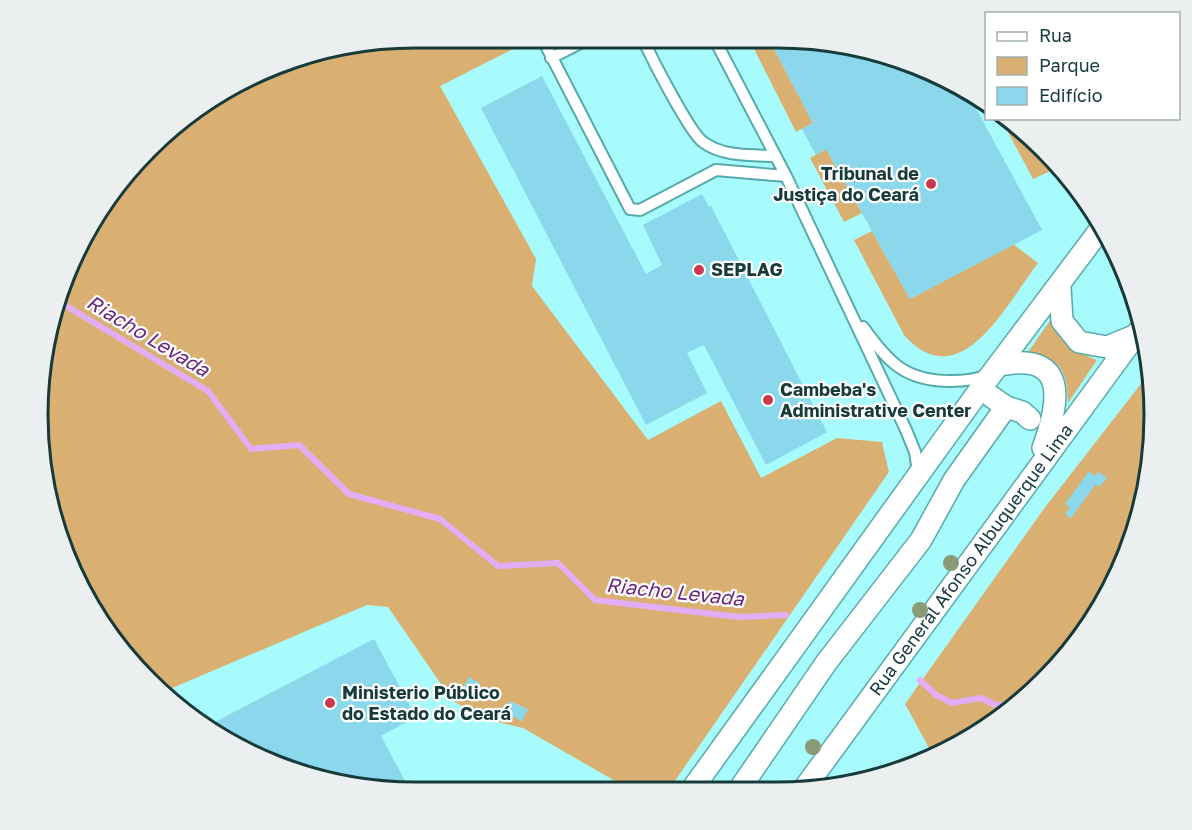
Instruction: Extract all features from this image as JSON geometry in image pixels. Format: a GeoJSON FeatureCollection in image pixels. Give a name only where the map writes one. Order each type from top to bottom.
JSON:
{"type":"FeatureCollection","features":[{"type":"Feature","properties":{"kind":"street"},"geometry":{"type":"LineString","coordinates":[[697,782],[1096,235]]}},
{"type":"Feature","properties":{"kind":"street"},"geometry":{"type":"LineString","coordinates":[[1060,287],[1062,321],[1079,342],[1107,347],[1135,335]]}},
{"type":"Feature","properties":{"kind":"street","name":"Rua General Afonso Albuquerque Lima"},"geometry":{"type":"LineString","coordinates":[[810,780],[1135,336]]}},
{"type":"Feature","properties":{"kind":"street"},"geometry":{"type":"LineString","coordinates":[[998,367],[1020,362],[1037,365],[1047,372],[1054,383],[1057,393],[1054,418],[1035,471]]}},
{"type":"Feature","properties":{"kind":"street"},"geometry":{"type":"LineString","coordinates":[[744,782],[826,663],[921,540],[999,402],[1022,412],[1030,419]]}},
{"type":"Feature","properties":{"kind":"lane"},"geometry":{"type":"LineString","coordinates":[[547,48],[630,209],[640,210],[716,170],[786,176]]}},
{"type":"Feature","properties":{"kind":"lane"},"geometry":{"type":"LineString","coordinates":[[551,58],[570,48]]}},
{"type":"Feature","properties":{"kind":"lane"},"geometry":{"type":"LineString","coordinates":[[648,48],[684,118],[701,141],[731,154],[775,156]]}},
{"type":"Feature","properties":{"kind":"lane"},"geometry":{"type":"LineString","coordinates":[[719,48],[786,176],[849,308],[906,430],[915,452],[919,475]]}},
{"type":"Feature","properties":{"kind":"lane"},"geometry":{"type":"LineString","coordinates":[[849,308],[880,350],[907,373],[922,379],[959,381],[978,379],[998,367]]}},
{"type":"Feature","properties":{"kind":"green space"},"geometry":{"type":"Polygon","coordinates":[[[415,48],[512,48],[440,86],[536,259],[532,286],[648,440],[721,401],[761,478],[837,438],[882,442],[889,472],[674,782],[617,782],[523,728],[481,718],[452,700],[388,607],[367,605],[171,689],[155,675],[124,638],[97,598],[67,533],[55,487],[49,439],[49,391],[55,343],[67,297],[97,231],[139,173],[173,139],[231,97],[297,67],[343,55],[415,48]]]}},
{"type":"Feature","properties":{"kind":"green space"},"geometry":{"type":"Polygon","coordinates":[[[754,48],[774,48],[813,123],[796,132],[754,48]]]}},
{"type":"Feature","properties":{"kind":"green space"},"geometry":{"type":"Polygon","coordinates":[[[1006,129],[1037,155],[1051,171],[1033,179],[1006,129]]]}},
{"type":"Feature","properties":{"kind":"green space"},"geometry":{"type":"Polygon","coordinates":[[[826,149],[862,213],[844,222],[810,158],[826,149]]]}},
{"type":"Feature","properties":{"kind":"green space"},"geometry":{"type":"Polygon","coordinates":[[[872,231],[910,299],[1013,244],[1038,263],[996,321],[980,338],[963,351],[944,356],[925,352],[904,335],[854,240],[872,231]]]}},
{"type":"Feature","properties":{"kind":"green space"},"geometry":{"type":"Polygon","coordinates":[[[1054,315],[1063,339],[1074,349],[1097,360],[1068,403],[1066,382],[1060,367],[1047,359],[1026,355],[1054,315]]]}},
{"type":"Feature","properties":{"kind":"green space"},"geometry":{"type":"Polygon","coordinates":[[[1142,382],[1143,439],[1137,487],[1125,533],[1095,598],[1068,638],[1037,675],[981,720],[929,748],[905,704],[1043,510],[1142,382]]]}},
{"type":"Feature","properties":{"kind":"building","name":"Tribunal de Justiça do Ceará"},"geometry":{"type":"Polygon","coordinates":[[[774,48],[849,55],[895,67],[939,86],[975,106],[1042,230],[910,299],[826,149],[816,155],[802,129],[813,123],[774,48]]]}},
{"type":"Feature","properties":{"kind":"building","name":"SEPLAG"},"geometry":{"type":"Polygon","coordinates":[[[542,76],[646,274],[662,265],[643,225],[702,194],[709,207],[711,206],[827,432],[766,465],[704,345],[687,353],[707,393],[646,425],[481,108],[542,76]]]}},
{"type":"Feature","properties":{"kind":"building"},"geometry":{"type":"Polygon","coordinates":[[[1089,471],[1095,476],[1098,472],[1107,478],[1099,487],[1096,484],[1071,518],[1065,514],[1070,508],[1065,504],[1089,471]]]}},
{"type":"Feature","properties":{"kind":"building","name":"Ministerio Público do Estado do Ceará"},"geometry":{"type":"Polygon","coordinates":[[[374,639],[416,717],[381,736],[405,782],[343,775],[297,763],[253,744],[214,722],[374,639]]]}},
{"type":"Feature","properties":{"kind":"building"},"geometry":{"type":"Polygon","coordinates":[[[469,677],[481,684],[475,694],[463,688],[469,677]]]}},
{"type":"Feature","properties":{"kind":"building"},"geometry":{"type":"Polygon","coordinates":[[[510,701],[528,709],[522,721],[505,713],[510,701]]]}},
{"type":"Feature","properties":{"kind":"waterway","name":"Riacho Levada"},"geometry":{"type":"LineString","coordinates":[[65,305],[208,391],[251,449],[299,445],[349,494],[440,519],[498,566],[558,563],[595,600],[738,617],[786,615]]}},
{"type":"Feature","properties":{"kind":"waterway","name":"Riacho Levada"},"geometry":{"type":"LineString","coordinates":[[920,680],[936,695],[952,703],[981,698],[1001,705]]}},
{"type":"Feature","properties":{"kind":"place","name":"Tribunal de Justiça do Ceará"},"geometry":{"type":"Point","coordinates":[931,184]}},
{"type":"Feature","properties":{"kind":"place","name":"SEPLAG"},"geometry":{"type":"Point","coordinates":[699,270]}},
{"type":"Feature","properties":{"kind":"place","name":"Cambeba's Administrative Center"},"geometry":{"type":"Point","coordinates":[768,400]}},
{"type":"Feature","properties":{"kind":"place","name":"Ministerio Público do Estado do Ceará"},"geometry":{"type":"Point","coordinates":[330,703]}}]}
